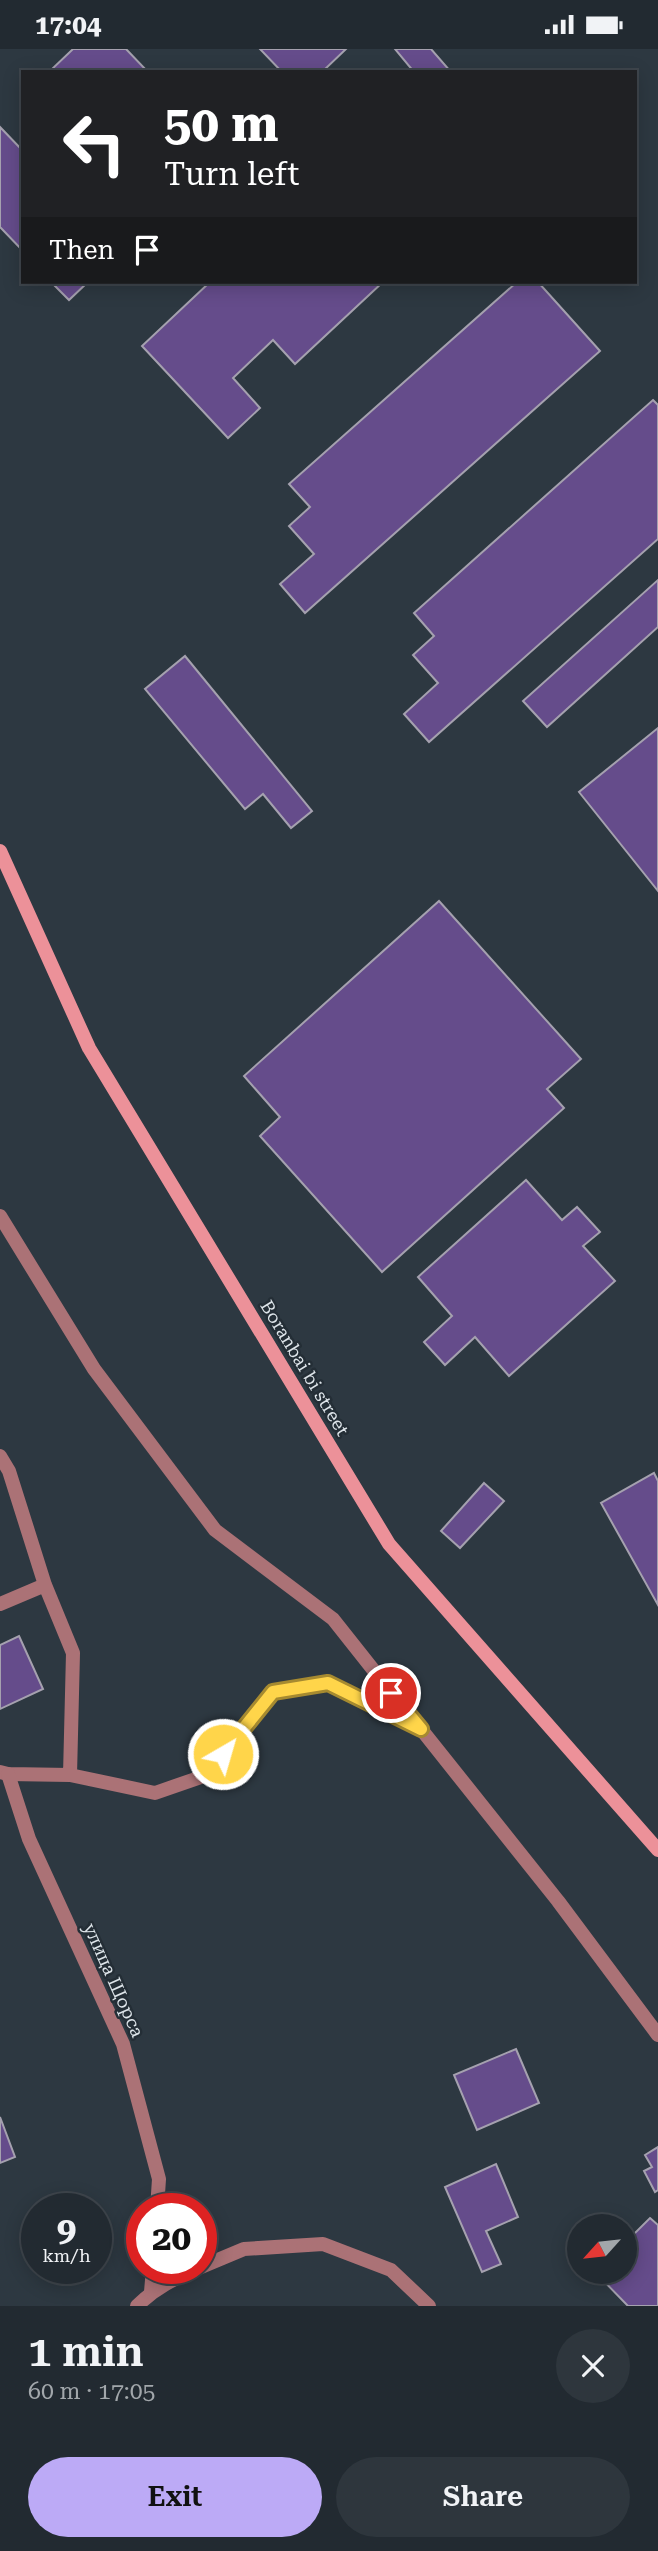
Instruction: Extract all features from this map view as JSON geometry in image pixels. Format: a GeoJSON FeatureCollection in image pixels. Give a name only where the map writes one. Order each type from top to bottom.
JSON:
{"type":"FeatureCollection","features":[{"type":"Feature","properties":{"kind":"main road","name":"Boranbai bi street"},"geometry":{"type":"LineString","coordinates":[[0,851],[89,1048],[389,1544],[658,1850]]}},
{"type":"Feature","properties":{"kind":"street"},"geometry":{"type":"LineString","coordinates":[[0,1216],[94,1369],[215,1529],[333,1619],[558,1901],[658,2035]]}},
{"type":"Feature","properties":{"kind":"street"},"geometry":{"type":"LineString","coordinates":[[0,1455],[9,1471],[44,1585],[73,1653],[70,1775]]}},
{"type":"Feature","properties":{"kind":"street"},"geometry":{"type":"LineString","coordinates":[[0,1604],[44,1585]]}},
{"type":"Feature","properties":{"kind":"street"},"geometry":{"type":"LineString","coordinates":[[4,1773],[70,1775],[155,1793],[207,1775],[273,1692],[328,1683],[421,1729]]}},
{"type":"Feature","properties":{"kind":"street","name":"улица Щорса"},"geometry":{"type":"LineString","coordinates":[[4,1773],[29,1839],[123,2044],[159,2179],[158,2193]]}},
{"type":"Feature","properties":{"kind":"street"},"geometry":{"type":"LineString","coordinates":[[217,2261],[244,2249],[323,2243],[391,2270],[429,2306]]}},
{"type":"Feature","properties":{"kind":"street"},"geometry":{"type":"LineString","coordinates":[[137,2306],[151,2299],[167,2284]]}},
{"type":"Feature","properties":{"kind":"building"},"geometry":{"type":"Polygon","coordinates":[[[73,49],[126,49],[146,70],[51,70],[73,49]]]}},
{"type":"Feature","properties":{"kind":"building"},"geometry":{"type":"Polygon","coordinates":[[[260,49],[346,49],[324,70],[280,70],[260,49]]]}},
{"type":"Feature","properties":{"kind":"building"},"geometry":{"type":"Polygon","coordinates":[[[395,49],[431,49],[449,70],[412,70],[395,49]]]}},
{"type":"Feature","properties":{"kind":"building"},"geometry":{"type":"Polygon","coordinates":[[[0,127],[21,149],[21,249],[0,227],[0,127]]]}},
{"type":"Feature","properties":{"kind":"building"},"geometry":{"type":"Polygon","coordinates":[[[53,284],[86,284],[69,300],[53,284]]]}},
{"type":"Feature","properties":{"kind":"building"},"geometry":{"type":"Polygon","coordinates":[[[208,284],[381,284],[295,364],[273,340],[233,378],[260,408],[228,438],[142,346],[208,284]]]}},
{"type":"Feature","properties":{"kind":"building"},"geometry":{"type":"Polygon","coordinates":[[[515,284],[540,284],[600,351],[305,613],[280,584],[314,554],[289,526],[310,507],[289,484],[515,284]]]}},
{"type":"Feature","properties":{"kind":"building"},"geometry":{"type":"Polygon","coordinates":[[[653,400],[658,405],[658,539],[429,742],[404,714],[438,683],[413,655],[434,636],[414,613],[653,400]]]}},
{"type":"Feature","properties":{"kind":"building"},"geometry":{"type":"Polygon","coordinates":[[[658,580],[658,627],[547,727],[523,701],[658,580]]]}},
{"type":"Feature","properties":{"kind":"building"},"geometry":{"type":"Polygon","coordinates":[[[185,656],[312,811],[291,828],[263,794],[245,809],[145,689],[185,656]]]}},
{"type":"Feature","properties":{"kind":"building"},"geometry":{"type":"Polygon","coordinates":[[[658,728],[658,891],[579,792],[658,728]]]}},
{"type":"Feature","properties":{"kind":"building"},"geometry":{"type":"Polygon","coordinates":[[[439,901],[581,1059],[547,1089],[564,1108],[382,1272],[260,1136],[280,1117],[244,1076],[439,901]]]}},
{"type":"Feature","properties":{"kind":"building"},"geometry":{"type":"Polygon","coordinates":[[[526,1180],[562,1220],[577,1207],[600,1232],[583,1246],[615,1281],[509,1376],[475,1337],[445,1365],[424,1342],[452,1316],[418,1277],[526,1180]]]}},
{"type":"Feature","properties":{"kind":"building"},"geometry":{"type":"Polygon","coordinates":[[[654,1473],[658,1481],[658,1605],[601,1503],[654,1473]]]}},
{"type":"Feature","properties":{"kind":"building"},"geometry":{"type":"Polygon","coordinates":[[[484,1483],[504,1501],[460,1548],[441,1531],[484,1483]]]}},
{"type":"Feature","properties":{"kind":"building"},"geometry":{"type":"Polygon","coordinates":[[[19,1636],[43,1689],[0,1709],[0,1645],[19,1636]]]}},
{"type":"Feature","properties":{"kind":"building"},"geometry":{"type":"Polygon","coordinates":[[[516,2049],[539,2103],[477,2130],[454,2075],[516,2049]]]}},
{"type":"Feature","properties":{"kind":"building"},"geometry":{"type":"Polygon","coordinates":[[[0,2117],[15,2157],[0,2163],[0,2117]]]}},
{"type":"Feature","properties":{"kind":"building"},"geometry":{"type":"Polygon","coordinates":[[[658,2147],[658,2190],[655,2192],[644,2171],[652,2167],[645,2155],[658,2147]]]}},
{"type":"Feature","properties":{"kind":"building"},"geometry":{"type":"Polygon","coordinates":[[[496,2164],[518,2217],[486,2231],[501,2264],[482,2272],[445,2187],[496,2164]]]}},
{"type":"Feature","properties":{"kind":"building"},"geometry":{"type":"Polygon","coordinates":[[[650,2218],[658,2225],[658,2306],[628,2306],[607,2284],[637,2284],[637,2231],[650,2218]]]}},
{"type":"Feature","properties":{"kind":"route"},"geometry":{"type":"LineString","coordinates":[[223,1754],[273,1692],[328,1683],[421,1729],[391,1693]]}}]}
